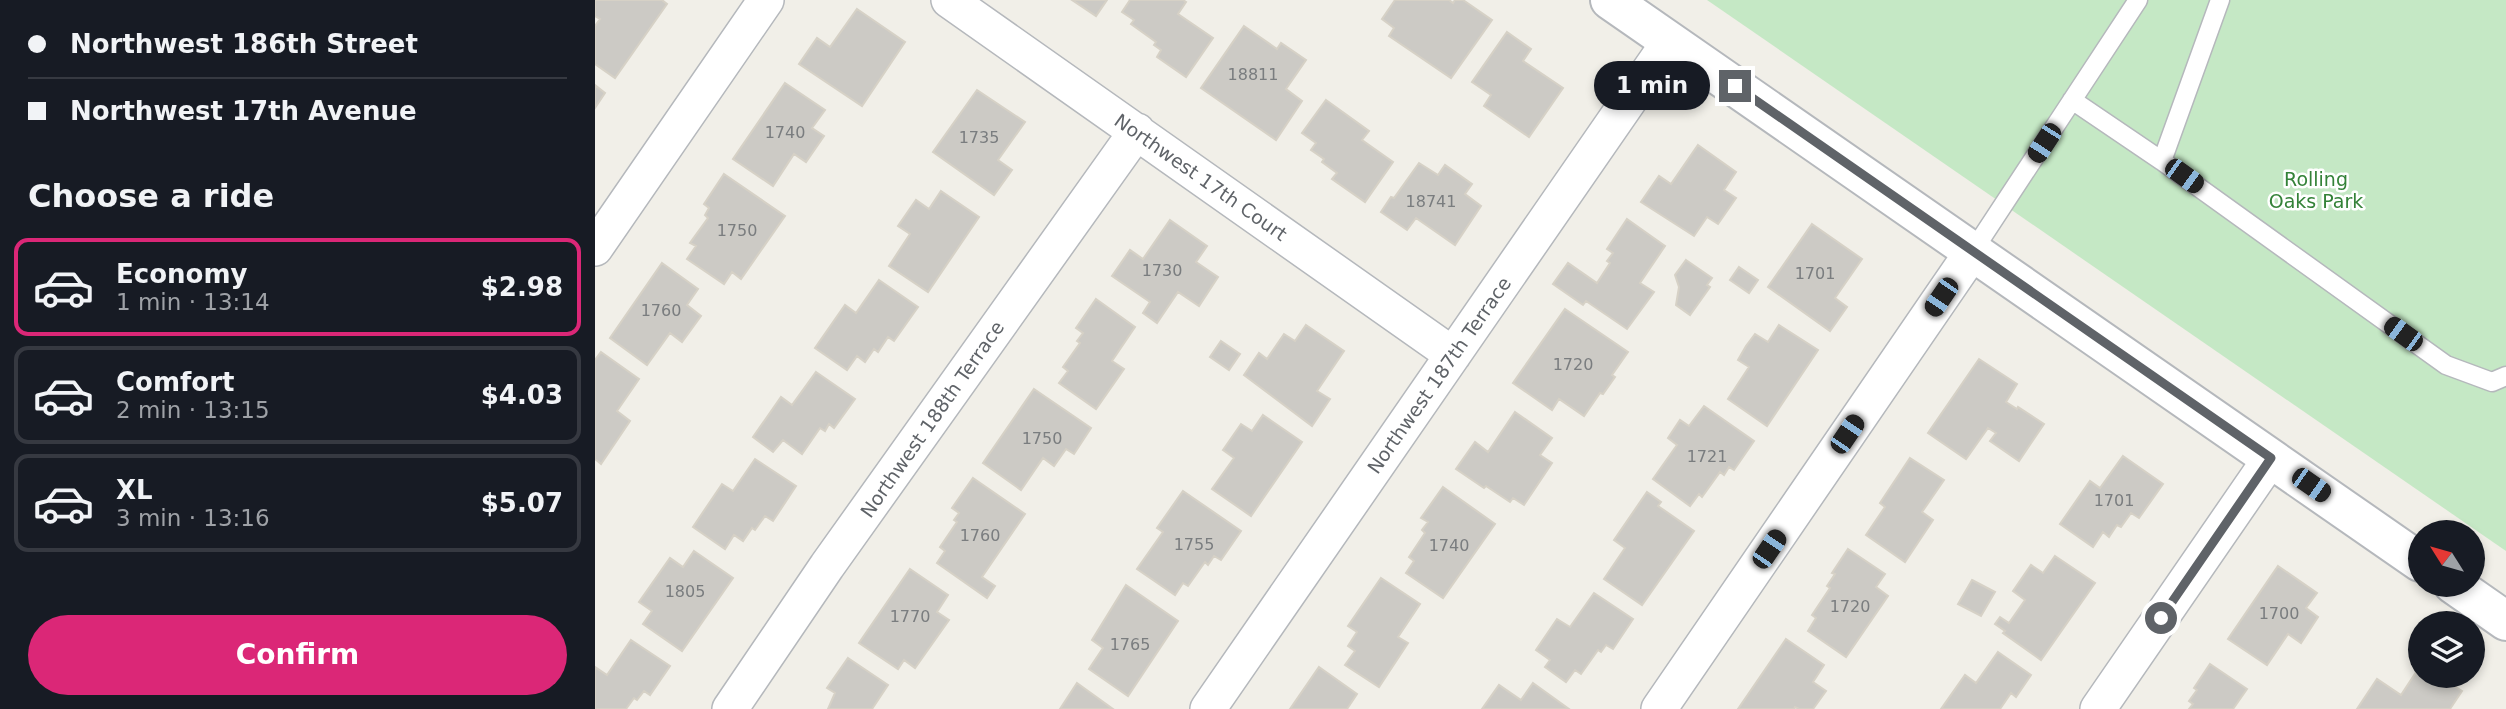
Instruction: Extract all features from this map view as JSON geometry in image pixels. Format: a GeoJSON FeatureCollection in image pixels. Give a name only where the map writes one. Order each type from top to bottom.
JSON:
{"type":"FeatureCollection","features":[{"type":"Feature","properties":{"kind":"street"},"geometry":{"type":"LineString","coordinates":[[595,248],[767,0]]}},
{"type":"Feature","properties":{"kind":"street","name":"Northwest 17th Court"},"geometry":{"type":"LineString","coordinates":[[949,0],[1453,355]]}},
{"type":"Feature","properties":{"kind":"street"},"geometry":{"type":"LineString","coordinates":[[1610,0],[2408,554]]}},
{"type":"Feature","properties":{"kind":"street","name":"Northwest 187th Terrace"},"geometry":{"type":"LineString","coordinates":[[1207,709],[1670,41]]}},
{"type":"Feature","properties":{"kind":"street","name":"Northwest 188th Terrace"},"geometry":{"type":"LineString","coordinates":[[730,709],[827,566],[1137,131]]}},
{"type":"Feature","properties":{"kind":"street"},"geometry":{"type":"LineString","coordinates":[[1659,709],[1973,251]]}},
{"type":"Feature","properties":{"kind":"street"},"geometry":{"type":"LineString","coordinates":[[2098,709],[2271,458]]}},
{"type":"Feature","properties":{"kind":"street"},"geometry":{"type":"LineString","coordinates":[[2472,597],[2506,621]]}},
{"type":"Feature","properties":{"kind":"lane"},"geometry":{"type":"LineString","coordinates":[[1973,251],[2138,0]]}},
{"type":"Feature","properties":{"kind":"lane"},"geometry":{"type":"LineString","coordinates":[[2162,161],[2220,0]]}},
{"type":"Feature","properties":{"kind":"lane"},"geometry":{"type":"LineString","coordinates":[[2072,100],[2162,161],[2446,365],[2492,382],[2506,376]]}},
{"type":"Feature","properties":{"kind":"green space","name":"Rolling Oaks Park"},"geometry":{"type":"Polygon","coordinates":[[[1707,0],[2506,0],[2506,551],[2485,537],[2485,520],[2461,520],[1707,0]]]}},
{"type":"Feature","properties":{"kind":"building"},"geometry":{"type":"Polygon","coordinates":[[[595,0],[662,0],[667,4],[615,78],[595,64],[595,26],[600,19],[595,16],[595,0]]]}},
{"type":"Feature","properties":{"kind":"building"},"geometry":{"type":"Polygon","coordinates":[[[1072,0],[1107,0],[1096,16],[1072,0]]]}},
{"type":"Feature","properties":{"kind":"building"},"geometry":{"type":"Polygon","coordinates":[[[1130,0],[1183,0],[1186,2],[1178,14],[1213,38],[1186,77],[1157,57],[1161,50],[1154,45],[1156,42],[1131,24],[1134,20],[1122,12],[1130,0]]]}},
{"type":"Feature","properties":{"kind":"building"},"geometry":{"type":"Polygon","coordinates":[[[1395,0],[1449,0],[1453,3],[1455,0],[1463,0],[1492,20],[1451,78],[1389,36],[1394,28],[1382,19],[1395,0]]]}},
{"type":"Feature","properties":{"kind":"building"},"geometry":{"type":"Polygon","coordinates":[[[857,9],[905,42],[862,106],[799,64],[817,38],[830,47],[857,9]]]}},
{"type":"Feature","properties":{"kind":"building"},"geometry":{"type":"Polygon","coordinates":[[[1244,26],[1277,49],[1281,43],[1306,60],[1286,89],[1302,101],[1276,140],[1201,88],[1244,26]]]}},
{"type":"Feature","properties":{"kind":"building"},"geometry":{"type":"Polygon","coordinates":[[[1507,32],[1531,49],[1523,61],[1563,88],[1529,137],[1484,106],[1491,95],[1472,82],[1507,32]]]}},
{"type":"Feature","properties":{"kind":"building"},"geometry":{"type":"Polygon","coordinates":[[[785,83],[825,110],[812,128],[824,136],[806,162],[794,154],[773,186],[733,159],[785,83]]]}},
{"type":"Feature","properties":{"kind":"building"},"geometry":{"type":"Polygon","coordinates":[[[595,85],[605,93],[595,108],[595,85]]]}},
{"type":"Feature","properties":{"kind":"building"},"geometry":{"type":"Polygon","coordinates":[[[977,90],[1025,122],[998,160],[1012,170],[994,195],[933,152],[977,90]]]}},
{"type":"Feature","properties":{"kind":"building"},"geometry":{"type":"Polygon","coordinates":[[[1326,100],[1369,131],[1362,140],[1393,162],[1365,202],[1332,179],[1337,173],[1311,150],[1316,143],[1302,133],[1326,100]]]}},
{"type":"Feature","properties":{"kind":"building"},"geometry":{"type":"Polygon","coordinates":[[[1698,145],[1736,172],[1724,190],[1736,198],[1718,224],[1707,217],[1694,236],[1641,202],[1659,176],[1671,184],[1698,145]]]}},
{"type":"Feature","properties":{"kind":"building"},"geometry":{"type":"Polygon","coordinates":[[[1419,163],[1438,175],[1445,165],[1472,184],[1465,194],[1481,206],[1455,245],[1416,218],[1407,230],[1381,212],[1419,163]]]}},
{"type":"Feature","properties":{"kind":"building"},"geometry":{"type":"Polygon","coordinates":[[[724,174],[785,216],[741,279],[732,272],[724,284],[687,259],[696,246],[690,243],[708,218],[705,215],[709,208],[704,204],[724,174]]]}},
{"type":"Feature","properties":{"kind":"building"},"geometry":{"type":"Polygon","coordinates":[[[941,191],[979,217],[928,292],[889,266],[910,234],[898,226],[916,200],[929,209],[941,191]]]}},
{"type":"Feature","properties":{"kind":"building"},"geometry":{"type":"Polygon","coordinates":[[[1627,219],[1665,246],[1640,283],[1654,292],[1627,329],[1586,301],[1583,305],[1553,284],[1568,263],[1597,283],[1613,253],[1607,249],[1627,219]]]}},
{"type":"Feature","properties":{"kind":"building"},"geometry":{"type":"Polygon","coordinates":[[[1170,220],[1207,246],[1196,262],[1218,277],[1199,306],[1178,292],[1157,323],[1143,313],[1150,302],[1112,276],[1130,250],[1143,259],[1170,220]]]}},
{"type":"Feature","properties":{"kind":"building"},"geometry":{"type":"Polygon","coordinates":[[[1812,224],[1862,259],[1835,298],[1847,307],[1830,331],[1768,287],[1812,224]]]}},
{"type":"Feature","properties":{"kind":"building"},"geometry":{"type":"Polygon","coordinates":[[[1686,260],[1712,278],[1707,285],[1710,287],[1690,315],[1676,305],[1679,287],[1675,275],[1686,260]]]}},
{"type":"Feature","properties":{"kind":"building"},"geometry":{"type":"Polygon","coordinates":[[[662,263],[698,289],[687,305],[701,316],[682,342],[670,333],[647,365],[610,338],[662,263]]]}},
{"type":"Feature","properties":{"kind":"building"},"geometry":{"type":"Polygon","coordinates":[[[1739,267],[1758,280],[1749,293],[1730,280],[1739,267]]]}},
{"type":"Feature","properties":{"kind":"building"},"geometry":{"type":"Polygon","coordinates":[[[879,280],[918,307],[894,341],[888,337],[878,352],[874,349],[865,362],[857,356],[847,370],[815,348],[845,305],[856,313],[879,280]]]}},
{"type":"Feature","properties":{"kind":"building"},"geometry":{"type":"Polygon","coordinates":[[[1096,299],[1135,327],[1112,361],[1124,369],[1096,409],[1059,383],[1068,371],[1063,367],[1080,343],[1077,341],[1083,333],[1076,328],[1096,299]]]}},
{"type":"Feature","properties":{"kind":"building"},"geometry":{"type":"Polygon","coordinates":[[[1565,309],[1628,352],[1612,375],[1615,377],[1584,416],[1559,399],[1552,410],[1513,383],[1565,309]]]}},
{"type":"Feature","properties":{"kind":"building"},"geometry":{"type":"Polygon","coordinates":[[[1306,325],[1344,351],[1317,391],[1330,399],[1312,426],[1244,375],[1259,353],[1267,359],[1284,334],[1295,341],[1306,325]]]}},
{"type":"Feature","properties":{"kind":"building"},"geometry":{"type":"Polygon","coordinates":[[[1779,325],[1818,350],[1767,426],[1728,399],[1749,367],[1738,360],[1746,346],[1755,334],[1768,342],[1779,325]]]}},
{"type":"Feature","properties":{"kind":"building"},"geometry":{"type":"Polygon","coordinates":[[[1221,341],[1240,354],[1229,370],[1210,357],[1221,341]]]}},
{"type":"Feature","properties":{"kind":"building"},"geometry":{"type":"Polygon","coordinates":[[[601,352],[639,379],[617,411],[630,421],[601,464],[595,459],[595,360],[601,352]]]}},
{"type":"Feature","properties":{"kind":"building"},"geometry":{"type":"Polygon","coordinates":[[[1979,359],[2017,384],[2006,402],[2044,424],[2019,461],[1990,441],[1996,433],[1988,428],[1966,459],[1928,433],[1979,359]]]}},
{"type":"Feature","properties":{"kind":"building"},"geometry":{"type":"Polygon","coordinates":[[[816,372],[855,399],[834,428],[829,424],[825,431],[820,428],[802,454],[783,440],[773,452],[753,437],[781,397],[792,405],[816,372]]]}},
{"type":"Feature","properties":{"kind":"building"},"geometry":{"type":"Polygon","coordinates":[[[1034,389],[1091,428],[1074,454],[1066,449],[1054,466],[1043,458],[1021,490],[983,463],[1034,389]]]}},
{"type":"Feature","properties":{"kind":"building"},"geometry":{"type":"Polygon","coordinates":[[[1704,406],[1754,441],[1734,470],[1729,467],[1724,475],[1720,472],[1702,497],[1699,494],[1690,506],[1653,479],[1677,445],[1668,438],[1680,420],[1689,426],[1704,406]]]}},
{"type":"Feature","properties":{"kind":"building"},"geometry":{"type":"Polygon","coordinates":[[[1515,412],[1552,438],[1540,455],[1552,463],[1524,505],[1513,498],[1510,502],[1456,469],[1475,442],[1488,452],[1515,412]]]}},
{"type":"Feature","properties":{"kind":"building"},"geometry":{"type":"Polygon","coordinates":[[[1263,415],[1302,442],[1251,516],[1212,489],[1234,458],[1223,450],[1241,424],[1252,431],[1263,415]]]}},
{"type":"Feature","properties":{"kind":"building"},"geometry":{"type":"Polygon","coordinates":[[[2123,456],[2163,484],[2139,518],[2131,513],[2121,527],[2117,525],[2109,537],[2103,532],[2093,547],[2060,524],[2090,481],[2100,488],[2123,456]]]}},
{"type":"Feature","properties":{"kind":"building"},"geometry":{"type":"Polygon","coordinates":[[[1910,458],[1944,480],[1922,512],[1933,520],[1905,562],[1866,535],[1885,507],[1880,503],[1910,458]]]}},
{"type":"Feature","properties":{"kind":"building"},"geometry":{"type":"Polygon","coordinates":[[[755,459],[796,486],[773,521],[765,516],[743,541],[734,535],[725,549],[693,527],[722,484],[733,491],[755,459]]]}},
{"type":"Feature","properties":{"kind":"building"},"geometry":{"type":"Polygon","coordinates":[[[973,478],[1025,514],[982,577],[995,586],[987,598],[937,563],[945,551],[940,547],[957,522],[954,520],[959,513],[952,508],[973,478]]]}},
{"type":"Feature","properties":{"kind":"building"},"geometry":{"type":"Polygon","coordinates":[[[1443,487],[1495,524],[1443,598],[1406,573],[1414,561],[1409,557],[1425,533],[1422,530],[1428,522],[1421,518],[1443,487]]]}},
{"type":"Feature","properties":{"kind":"building"},"geometry":{"type":"Polygon","coordinates":[[[1183,491],[1241,531],[1221,560],[1214,556],[1208,565],[1205,562],[1188,586],[1183,583],[1175,595],[1137,569],[1163,532],[1157,528],[1183,491]]]}},
{"type":"Feature","properties":{"kind":"building"},"geometry":{"type":"Polygon","coordinates":[[[1647,492],[1661,502],[1658,506],[1694,531],[1642,605],[1604,579],[1625,548],[1614,540],[1647,492]]]}},
{"type":"Feature","properties":{"kind":"building"},"geometry":{"type":"Polygon","coordinates":[[[1848,549],[1885,574],[1876,587],[1888,596],[1846,657],[1808,631],[1816,618],[1812,615],[1830,588],[1827,586],[1835,574],[1832,573],[1848,549]]]}},
{"type":"Feature","properties":{"kind":"building"},"geometry":{"type":"Polygon","coordinates":[[[694,551],[733,578],[682,651],[643,624],[652,611],[639,602],[670,558],[683,567],[694,551]]]}},
{"type":"Feature","properties":{"kind":"building"},"geometry":{"type":"Polygon","coordinates":[[[2055,556],[2095,583],[2041,660],[2003,633],[2005,631],[1995,624],[2000,617],[2009,623],[2025,600],[2013,591],[2031,565],[2043,573],[2055,556]]]}},
{"type":"Feature","properties":{"kind":"building"},"geometry":{"type":"Polygon","coordinates":[[[2278,566],[2317,593],[2306,608],[2318,617],[2301,643],[2288,634],[2267,665],[2228,639],[2278,566]]]}},
{"type":"Feature","properties":{"kind":"building"},"geometry":{"type":"Polygon","coordinates":[[[910,569],[948,595],[937,612],[949,620],[915,668],[904,660],[898,669],[859,643],[910,569]]]}},
{"type":"Feature","properties":{"kind":"building"},"geometry":{"type":"Polygon","coordinates":[[[1381,578],[1420,604],[1398,637],[1408,643],[1379,687],[1345,665],[1355,651],[1348,646],[1357,632],[1348,626],[1381,578]]]}},
{"type":"Feature","properties":{"kind":"building"},"geometry":{"type":"Polygon","coordinates":[[[1972,580],[1995,592],[1981,616],[1958,604],[1972,580]]]}},
{"type":"Feature","properties":{"kind":"building"},"geometry":{"type":"Polygon","coordinates":[[[1126,585],[1178,621],[1128,696],[1089,669],[1103,648],[1092,640],[1126,585]]]}},
{"type":"Feature","properties":{"kind":"building"},"geometry":{"type":"Polygon","coordinates":[[[1594,593],[1633,619],[1613,649],[1606,645],[1601,652],[1598,650],[1581,674],[1575,670],[1566,682],[1545,667],[1550,660],[1536,650],[1557,619],[1570,627],[1594,593]]]}},
{"type":"Feature","properties":{"kind":"building"},"geometry":{"type":"Polygon","coordinates":[[[1786,639],[1824,665],[1813,682],[1826,691],[1813,709],[1738,709],[1786,639]]]}},
{"type":"Feature","properties":{"kind":"building"},"geometry":{"type":"Polygon","coordinates":[[[631,640],[670,666],[650,695],[644,691],[637,700],[634,698],[626,709],[595,709],[595,667],[607,675],[631,640]]]}},
{"type":"Feature","properties":{"kind":"building"},"geometry":{"type":"Polygon","coordinates":[[[1998,652],[2031,675],[2016,697],[2011,693],[2000,709],[1941,709],[1965,675],[1976,683],[1998,652]]]}},
{"type":"Feature","properties":{"kind":"building"},"geometry":{"type":"Polygon","coordinates":[[[848,658],[888,685],[872,709],[828,709],[835,693],[827,688],[848,658]]]}},
{"type":"Feature","properties":{"kind":"building"},"geometry":{"type":"Polygon","coordinates":[[[2210,664],[2247,689],[2233,709],[2189,709],[2193,704],[2189,701],[2197,690],[2194,688],[2210,664]]]}},
{"type":"Feature","properties":{"kind":"building"},"geometry":{"type":"Polygon","coordinates":[[[1319,667],[1357,694],[1347,709],[1290,709],[1319,667]]]}},
{"type":"Feature","properties":{"kind":"building"},"geometry":{"type":"Polygon","coordinates":[[[2377,679],[2401,695],[2408,684],[2408,688],[2457,688],[2462,691],[2450,709],[2357,709],[2377,679]]]}},
{"type":"Feature","properties":{"kind":"building"},"geometry":{"type":"Polygon","coordinates":[[[1077,683],[1113,709],[1060,709],[1077,683]]]}},
{"type":"Feature","properties":{"kind":"building"},"geometry":{"type":"Polygon","coordinates":[[[1533,683],[1569,709],[1482,709],[1499,685],[1521,700],[1533,683]]]}},
{"type":"Feature","properties":{"kind":"route"},"geometry":{"type":"LineString","coordinates":[[1735,86],[2271,458],[2161,618]]}}]}
